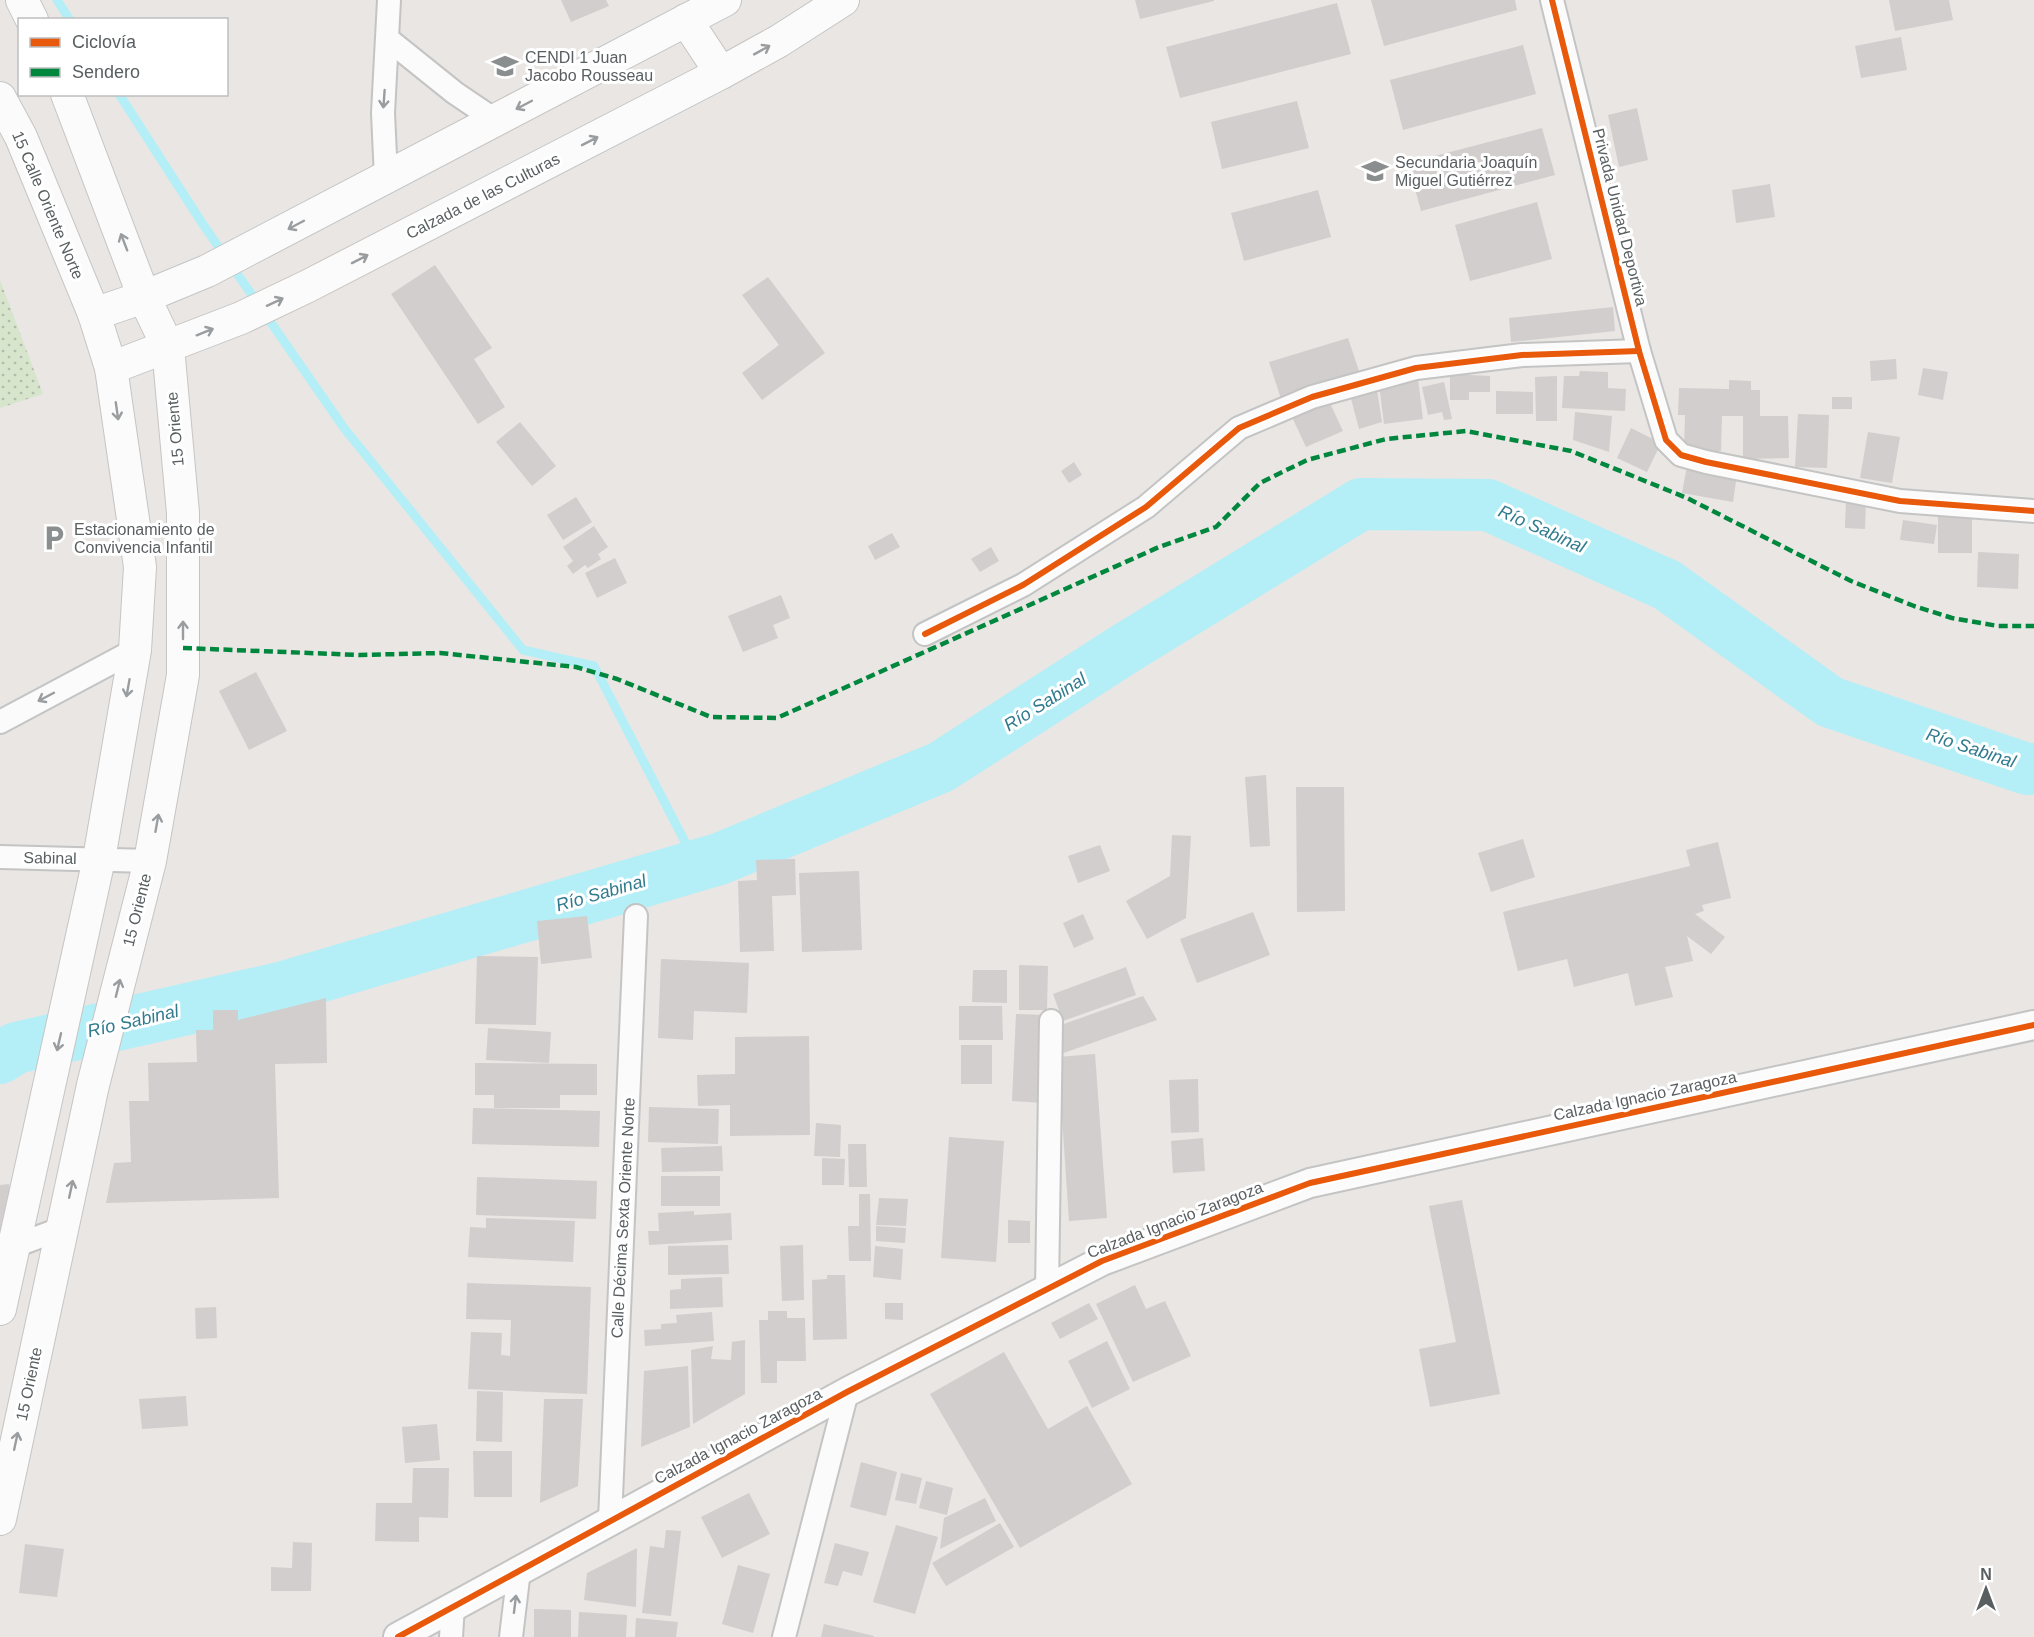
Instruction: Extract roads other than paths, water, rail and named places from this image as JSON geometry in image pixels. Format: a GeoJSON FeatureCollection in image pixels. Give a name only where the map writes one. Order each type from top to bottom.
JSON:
{"type":"FeatureCollection","features":[{"type":"Feature","properties":{"kind":"main road"},"geometry":{"type":"LineString","coordinates":[[22,0],[31,18]]}},
{"type":"Feature","properties":{"kind":"main road"},"geometry":{"type":"LineString","coordinates":[[0,1309],[6,1249],[51,1079],[87,924],[135,650],[140,567],[111,368],[94,314],[144,297],[207,271],[725,0]]}},
{"type":"Feature","properties":{"kind":"main road","name":"Calzada de las Culturas"},"geometry":{"type":"LineString","coordinates":[[111,368],[241,318],[308,286],[721,73],[779,41],[843,0]]}},
{"type":"Feature","properties":{"kind":"main road"},"geometry":{"type":"LineString","coordinates":[[686,20],[721,73]]}},
{"type":"Feature","properties":{"kind":"main road"},"geometry":{"type":"LineString","coordinates":[[68,96],[144,297]]}},
{"type":"Feature","properties":{"kind":"main road","name":"15 Calle Oriente Norte"},"geometry":{"type":"LineString","coordinates":[[0,98],[21,137],[94,314]]}},
{"type":"Feature","properties":{"kind":"main road","name":"15 Oriente"},"geometry":{"type":"LineString","coordinates":[[0,1519],[93,1085],[150,861],[183,675],[183,513],[168,346],[144,297]]}},
{"type":"Feature","properties":{"kind":"street"},"geometry":{"type":"LineString","coordinates":[[386,178],[383,113],[389,40],[389,0]]}},
{"type":"Feature","properties":{"kind":"street","name":"Privada Unidad Deportiva"},"geometry":{"type":"LineString","coordinates":[[1552,0],[1639,351],[1666,440],[1680,455],[1900,501],[2034,511]]}},
{"type":"Feature","properties":{"kind":"street"},"geometry":{"type":"LineString","coordinates":[[389,40],[455,93],[495,120]]}},
{"type":"Feature","properties":{"kind":"street"},"geometry":{"type":"LineString","coordinates":[[925,634],[1023,585],[1146,507],[1239,428],[1312,397],[1416,368],[1522,355],[1639,351]]}},
{"type":"Feature","properties":{"kind":"street"},"geometry":{"type":"LineString","coordinates":[[0,722],[135,650]]}},
{"type":"Feature","properties":{"kind":"street","name":"Sabinal"},"geometry":{"type":"LineString","coordinates":[[0,857],[150,861]]}},
{"type":"Feature","properties":{"kind":"street","name":"Calle Décima Sexta Oriente Norte"},"geometry":{"type":"LineString","coordinates":[[610,1520],[636,916]]}},
{"type":"Feature","properties":{"kind":"street"},"geometry":{"type":"LineString","coordinates":[[1047,1290],[1051,1021]]}},
{"type":"Feature","properties":{"kind":"street","name":"Calzada Ignacio Zaragoza"},"geometry":{"type":"LineString","coordinates":[[398,1637],[847,1392],[1102,1261],[1310,1183],[2034,1025]]}},
{"type":"Feature","properties":{"kind":"street"},"geometry":{"type":"LineString","coordinates":[[6,1249],[63,1228]]}},
{"type":"Feature","properties":{"kind":"street"},"geometry":{"type":"LineString","coordinates":[[784,1637],[847,1392]]}},
{"type":"Feature","properties":{"kind":"street"},"geometry":{"type":"LineString","coordinates":[[511,1637],[519,1570]]}},
{"type":"Feature","properties":{"kind":"street"},"geometry":{"type":"LineString","coordinates":[[451,1637],[453,1606]]}},
{"type":"Feature","properties":{"kind":"waterway"},"geometry":{"type":"LineString","coordinates":[[57,0],[69,18]]}},
{"type":"Feature","properties":{"kind":"waterway"},"geometry":{"type":"LineString","coordinates":[[120,96],[202,223],[344,428],[523,650],[594,666],[697,865]]}},
{"type":"Feature","properties":{"kind":"waterway","name":"Río Sabinal"},"geometry":{"type":"LineString","coordinates":[[0,1058],[16,1048],[284,987],[719,859],[941,767],[1126,648],[1361,504],[1488,505],[1667,585],[1830,702],[2027,769],[2034,769]]}},
{"type":"Feature","properties":{"kind":"place","name":"CENDI 1 Juan Jacobo Rousseau"},"geometry":{"type":"Point","coordinates":[505,66]}},
{"type":"Feature","properties":{"kind":"place","name":"Secundaria Joaquín Miguel Gutiérrez"},"geometry":{"type":"Point","coordinates":[1375,171]}},
{"type":"Feature","properties":{"kind":"place","name":"Estacionamiento de Convivencia Infantil"},"geometry":{"type":"Point","coordinates":[54,538]}}]}
